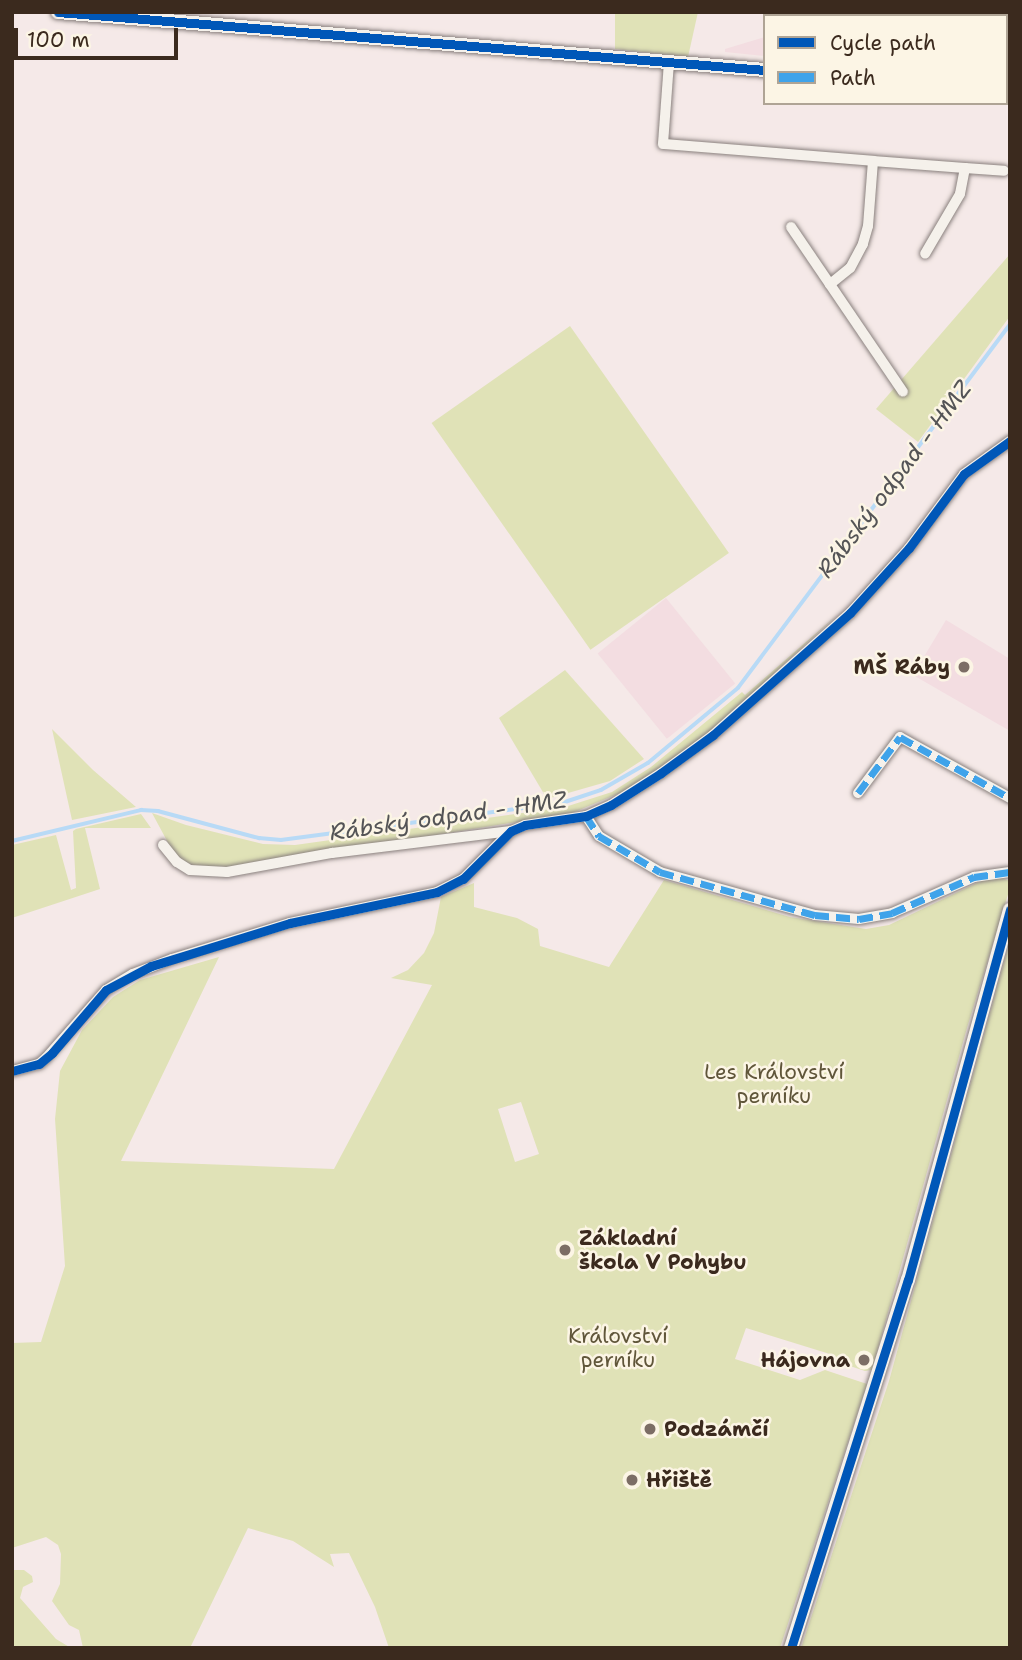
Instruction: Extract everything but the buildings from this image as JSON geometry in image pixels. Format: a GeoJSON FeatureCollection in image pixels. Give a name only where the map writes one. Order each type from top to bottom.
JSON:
{"type":"FeatureCollection","features":[{"type":"Feature","properties":{"kind":"street"},"geometry":{"type":"LineString","coordinates":[[58,12],[763,70]]}},
{"type":"Feature","properties":{"kind":"street"},"geometry":{"type":"LineString","coordinates":[[669,62],[663,144],[1004,171]]}},
{"type":"Feature","properties":{"kind":"street"},"geometry":{"type":"LineString","coordinates":[[830,284],[850,268],[863,244],[868,226],[873,162]]}},
{"type":"Feature","properties":{"kind":"street"},"geometry":{"type":"LineString","coordinates":[[925,254],[960,194],[965,168]]}},
{"type":"Feature","properties":{"kind":"street"},"geometry":{"type":"LineString","coordinates":[[791,227],[903,392]]}},
{"type":"Feature","properties":{"kind":"street"},"geometry":{"type":"LineString","coordinates":[[163,845],[171,857],[184,867],[213,872],[511,831],[525,825],[586,816],[611,805],[661,773],[743,709],[849,613],[886,575],[964,474],[1010,441]]}},
{"type":"Feature","properties":{"kind":"street"},"geometry":{"type":"LineString","coordinates":[[858,793],[900,737],[1010,798]]}},
{"type":"Feature","properties":{"kind":"street"},"geometry":{"type":"LineString","coordinates":[[586,816],[599,836],[660,872],[815,915],[859,919],[892,914],[974,877],[1010,872]]}},
{"type":"Feature","properties":{"kind":"street"},"geometry":{"type":"LineString","coordinates":[[12,1072],[39,1064],[52,1053],[106,990],[133,974],[162,962],[290,923],[437,892],[463,878],[511,831]]}},
{"type":"Feature","properties":{"kind":"street"},"geometry":{"type":"LineString","coordinates":[[791,1648],[904,1293],[1010,910]]}},
{"type":"Feature","properties":{"kind":"shaded area"},"geometry":{"type":"Polygon","coordinates":[[[1010,12],[1010,76],[1008,14],[843,14],[1010,12]]]}},
{"type":"Feature","properties":{"kind":"shaded area"},"geometry":{"type":"Polygon","coordinates":[[[763,38],[763,56],[725,52],[725,49],[763,38]]]}},
{"type":"Feature","properties":{"kind":"shaded area"},"geometry":{"type":"Polygon","coordinates":[[[666,598],[735,683],[667,739],[598,653],[666,598]]]}},
{"type":"Feature","properties":{"kind":"shaded area","name":"MŠ Ráby"},"geometry":{"type":"Polygon","coordinates":[[[946,620],[1010,659],[1010,731],[913,675],[946,620]]]}},
{"type":"Feature","properties":{"kind":"green space"},"geometry":{"type":"Polygon","coordinates":[[[615,12],[698,12],[688,57],[615,49],[615,12]]]}},
{"type":"Feature","properties":{"kind":"green space"},"geometry":{"type":"Polygon","coordinates":[[[1010,254],[1010,316],[918,442],[876,409],[1010,254]]]}},
{"type":"Feature","properties":{"kind":"green space"},"geometry":{"type":"Polygon","coordinates":[[[570,326],[729,553],[590,650],[432,423],[570,326]]]}},
{"type":"Feature","properties":{"kind":"green space"},"geometry":{"type":"Polygon","coordinates":[[[837,615],[706,736],[627,790],[572,813],[227,869],[200,868],[181,860],[173,852],[152,813],[186,825],[263,844],[295,845],[565,807],[612,792],[651,767],[742,692],[745,695],[837,615]]]}},
{"type":"Feature","properties":{"kind":"green space"},"geometry":{"type":"Polygon","coordinates":[[[565,670],[644,759],[610,781],[547,799],[499,718],[565,670]]]}},
{"type":"Feature","properties":{"kind":"green space"},"geometry":{"type":"Polygon","coordinates":[[[52,729],[93,770],[136,807],[72,820],[52,729]]]}},
{"type":"Feature","properties":{"kind":"green space"},"geometry":{"type":"Polygon","coordinates":[[[141,814],[151,828],[85,828],[100,889],[12,918],[12,845],[56,835],[71,890],[76,888],[73,831],[76,829],[141,814]]]}},
{"type":"Feature","properties":{"kind":"green space","name":"Les Království perníku"},"geometry":{"type":"Polygon","coordinates":[[[1001,878],[1010,881],[1010,888],[967,1028],[872,1370],[865,1371],[832,1360],[833,1355],[746,1328],[735,1359],[800,1380],[825,1370],[867,1384],[780,1648],[389,1648],[375,1607],[349,1553],[330,1554],[334,1567],[293,1541],[248,1528],[190,1648],[83,1648],[79,1630],[69,1625],[52,1601],[60,1584],[61,1554],[58,1545],[46,1537],[12,1548],[12,1343],[41,1342],[65,1266],[55,1119],[60,1071],[82,1030],[113,997],[140,980],[219,957],[121,1161],[334,1169],[432,985],[391,978],[408,970],[424,953],[434,933],[441,897],[474,883],[474,907],[517,918],[538,929],[540,946],[609,967],[664,880],[790,917],[866,929],[889,925],[983,880],[1001,878]],[[521,1102],[498,1109],[515,1162],[539,1154],[521,1102]]]}},
{"type":"Feature","properties":{"kind":"green space"},"geometry":{"type":"Polygon","coordinates":[[[1010,940],[1010,1648],[801,1648],[889,1381],[1010,940]]]}},
{"type":"Feature","properties":{"kind":"green space"},"geometry":{"type":"Polygon","coordinates":[[[12,1570],[24,1570],[32,1576],[33,1582],[23,1587],[20,1598],[56,1639],[71,1648],[12,1648],[12,1570]]]}},
{"type":"Feature","properties":{"kind":"waterway","name":"Rábský odpad - HMZ"},"geometry":{"type":"LineString","coordinates":[[12,841],[141,810],[158,811],[259,838],[281,840],[562,803],[601,790],[648,763],[738,688],[1010,324]]}},
{"type":"Feature","properties":{"kind":"marked path"},"geometry":{"type":"LineString","coordinates":[[858,793],[900,737],[1010,798]]}},
{"type":"Feature","properties":{"kind":"marked path"},"geometry":{"type":"LineString","coordinates":[[586,816],[599,836],[660,872],[815,915],[859,919],[892,913],[974,877],[1010,872]]}},
{"type":"Feature","properties":{"kind":"cycle path"},"geometry":{"type":"LineString","coordinates":[[58,12],[763,70]]}},
{"type":"Feature","properties":{"kind":"cycle path"},"geometry":{"type":"LineString","coordinates":[[12,1071],[39,1064],[52,1053],[106,990],[151,966],[290,923],[437,892],[463,879],[511,831],[525,825],[586,816],[611,805],[713,735],[850,613],[909,548],[964,474],[1010,441]]}},
{"type":"Feature","properties":{"kind":"cycle path"},"geometry":{"type":"LineString","coordinates":[[791,1648],[908,1280],[1010,910]]}},
{"type":"Feature","properties":{"kind":"place","name":"MŠ Ráby"},"geometry":{"type":"Point","coordinates":[964,667]}},
{"type":"Feature","properties":{"kind":"place","name":"Základní škola V Pohybu"},"geometry":{"type":"Point","coordinates":[565,1250]}},
{"type":"Feature","properties":{"kind":"place","name":"Hájovna"},"geometry":{"type":"Point","coordinates":[864,1360]}},
{"type":"Feature","properties":{"kind":"place","name":"Podzámčí"},"geometry":{"type":"Point","coordinates":[650,1429]}},
{"type":"Feature","properties":{"kind":"place","name":"Hřiště"},"geometry":{"type":"Point","coordinates":[632,1480]}},
{"type":"Feature","properties":{"kind":"park label","name":"Království perníku"},"geometry":{"type":"Point","coordinates":[618,1348]}}]}
